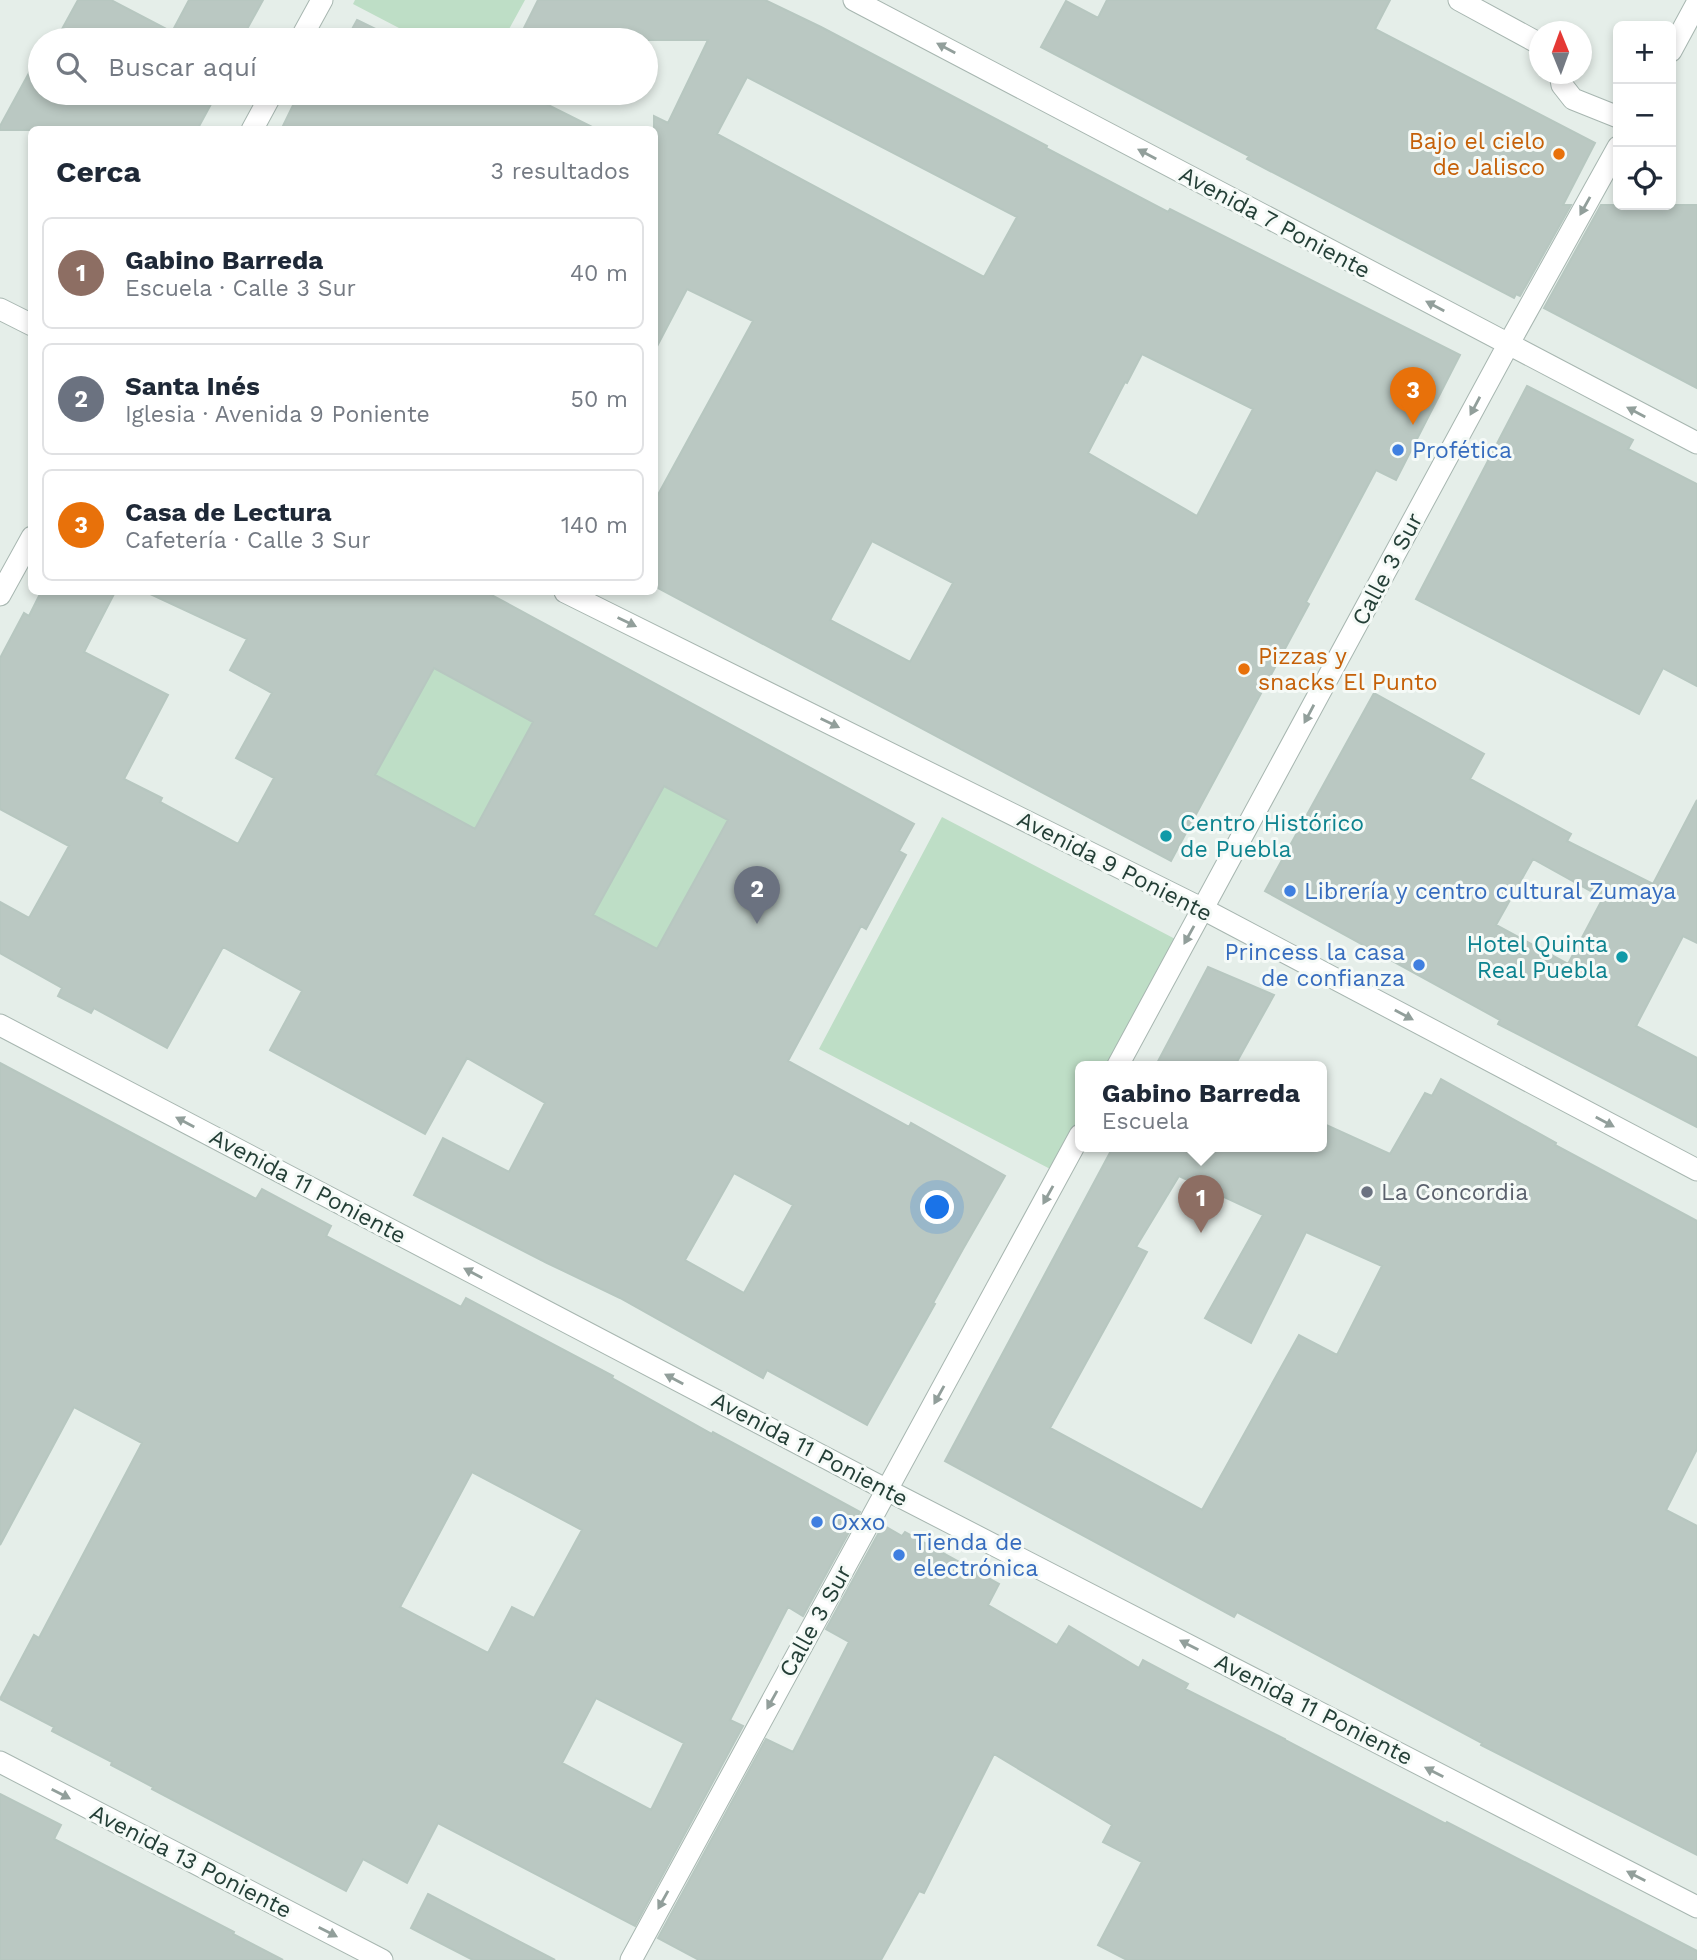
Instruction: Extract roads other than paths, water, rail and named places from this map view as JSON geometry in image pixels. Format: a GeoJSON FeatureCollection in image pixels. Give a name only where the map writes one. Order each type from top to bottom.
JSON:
{"type":"FeatureCollection","features":[{"type":"Feature","properties":{"kind":"street"},"geometry":{"type":"LineString","coordinates":[[307,28],[322,0]]}},
{"type":"Feature","properties":{"kind":"street","name":"Avenida 7 Poniente"},"geometry":{"type":"LineString","coordinates":[[854,0],[1697,443]]}},
{"type":"Feature","properties":{"kind":"street"},"geometry":{"type":"LineString","coordinates":[[1459,0],[1529,38]]}},
{"type":"Feature","properties":{"kind":"street"},"geometry":{"type":"LineString","coordinates":[[1676,42],[1697,3]]}},
{"type":"Feature","properties":{"kind":"street"},"geometry":{"type":"LineString","coordinates":[[1562,84],[1573,99],[1613,115]]}},
{"type":"Feature","properties":{"kind":"street"},"geometry":{"type":"LineString","coordinates":[[254,126],[266,105]]}},
{"type":"Feature","properties":{"kind":"street","name":"Calle 3 Sur"},"geometry":{"type":"LineString","coordinates":[[1121,1061],[1613,156]]}},
{"type":"Feature","properties":{"kind":"street"},"geometry":{"type":"LineString","coordinates":[[0,309],[28,323]]}},
{"type":"Feature","properties":{"kind":"street"},"geometry":{"type":"LineString","coordinates":[[0,595],[28,544]]}},
{"type":"Feature","properties":{"kind":"street","name":"Avenida 9 Poniente"},"geometry":{"type":"LineString","coordinates":[[571,595],[1203,909],[1697,1170]]}},
{"type":"Feature","properties":{"kind":"street","name":"Avenida 11 Poniente"},"geometry":{"type":"LineString","coordinates":[[0,1025],[887,1490],[1697,1907]]}},
{"type":"Feature","properties":{"kind":"street","name":"Calle 3 Sur"},"geometry":{"type":"LineString","coordinates":[[631,1960],[1075,1144]]}},
{"type":"Feature","properties":{"kind":"street","name":"Avenida 13 Poniente"},"geometry":{"type":"LineString","coordinates":[[0,1762],[382,1960]]}},
{"type":"Feature","properties":{"kind":"place","name":"Bajo el cielo de Jalisco"},"geometry":{"type":"Point","coordinates":[1559,154]}},
{"type":"Feature","properties":{"kind":"place","name":"Casa de Lectura"},"geometry":{"type":"Point","coordinates":[1413,425]}},
{"type":"Feature","properties":{"kind":"place","name":"Profética"},"geometry":{"type":"Point","coordinates":[1398,450]}},
{"type":"Feature","properties":{"kind":"place","name":"Pizzas y snacks El Punto"},"geometry":{"type":"Point","coordinates":[1244,669]}},
{"type":"Feature","properties":{"kind":"place","name":"Centro Histórico de Puebla"},"geometry":{"type":"Point","coordinates":[1166,836]}},
{"type":"Feature","properties":{"kind":"place","name":"Librería y centro cultural Zumaya"},"geometry":{"type":"Point","coordinates":[1290,891]}},
{"type":"Feature","properties":{"kind":"place","name":"Santa Inés"},"geometry":{"type":"Point","coordinates":[757,924]}},
{"type":"Feature","properties":{"kind":"place","name":"Hotel Quinta Real Puebla"},"geometry":{"type":"Point","coordinates":[1622,957]}},
{"type":"Feature","properties":{"kind":"place","name":"Princess la casa de confianza"},"geometry":{"type":"Point","coordinates":[1419,965]}},
{"type":"Feature","properties":{"kind":"place","name":"La Concordia"},"geometry":{"type":"Point","coordinates":[1367,1192]}},
{"type":"Feature","properties":{"kind":"place","name":"Gabino Barreda"},"geometry":{"type":"Point","coordinates":[1201,1233]}},
{"type":"Feature","properties":{"kind":"place","name":"Oxxo"},"geometry":{"type":"Point","coordinates":[817,1522]}},
{"type":"Feature","properties":{"kind":"place","name":"Tienda de electrónica"},"geometry":{"type":"Point","coordinates":[899,1555]}}]}
